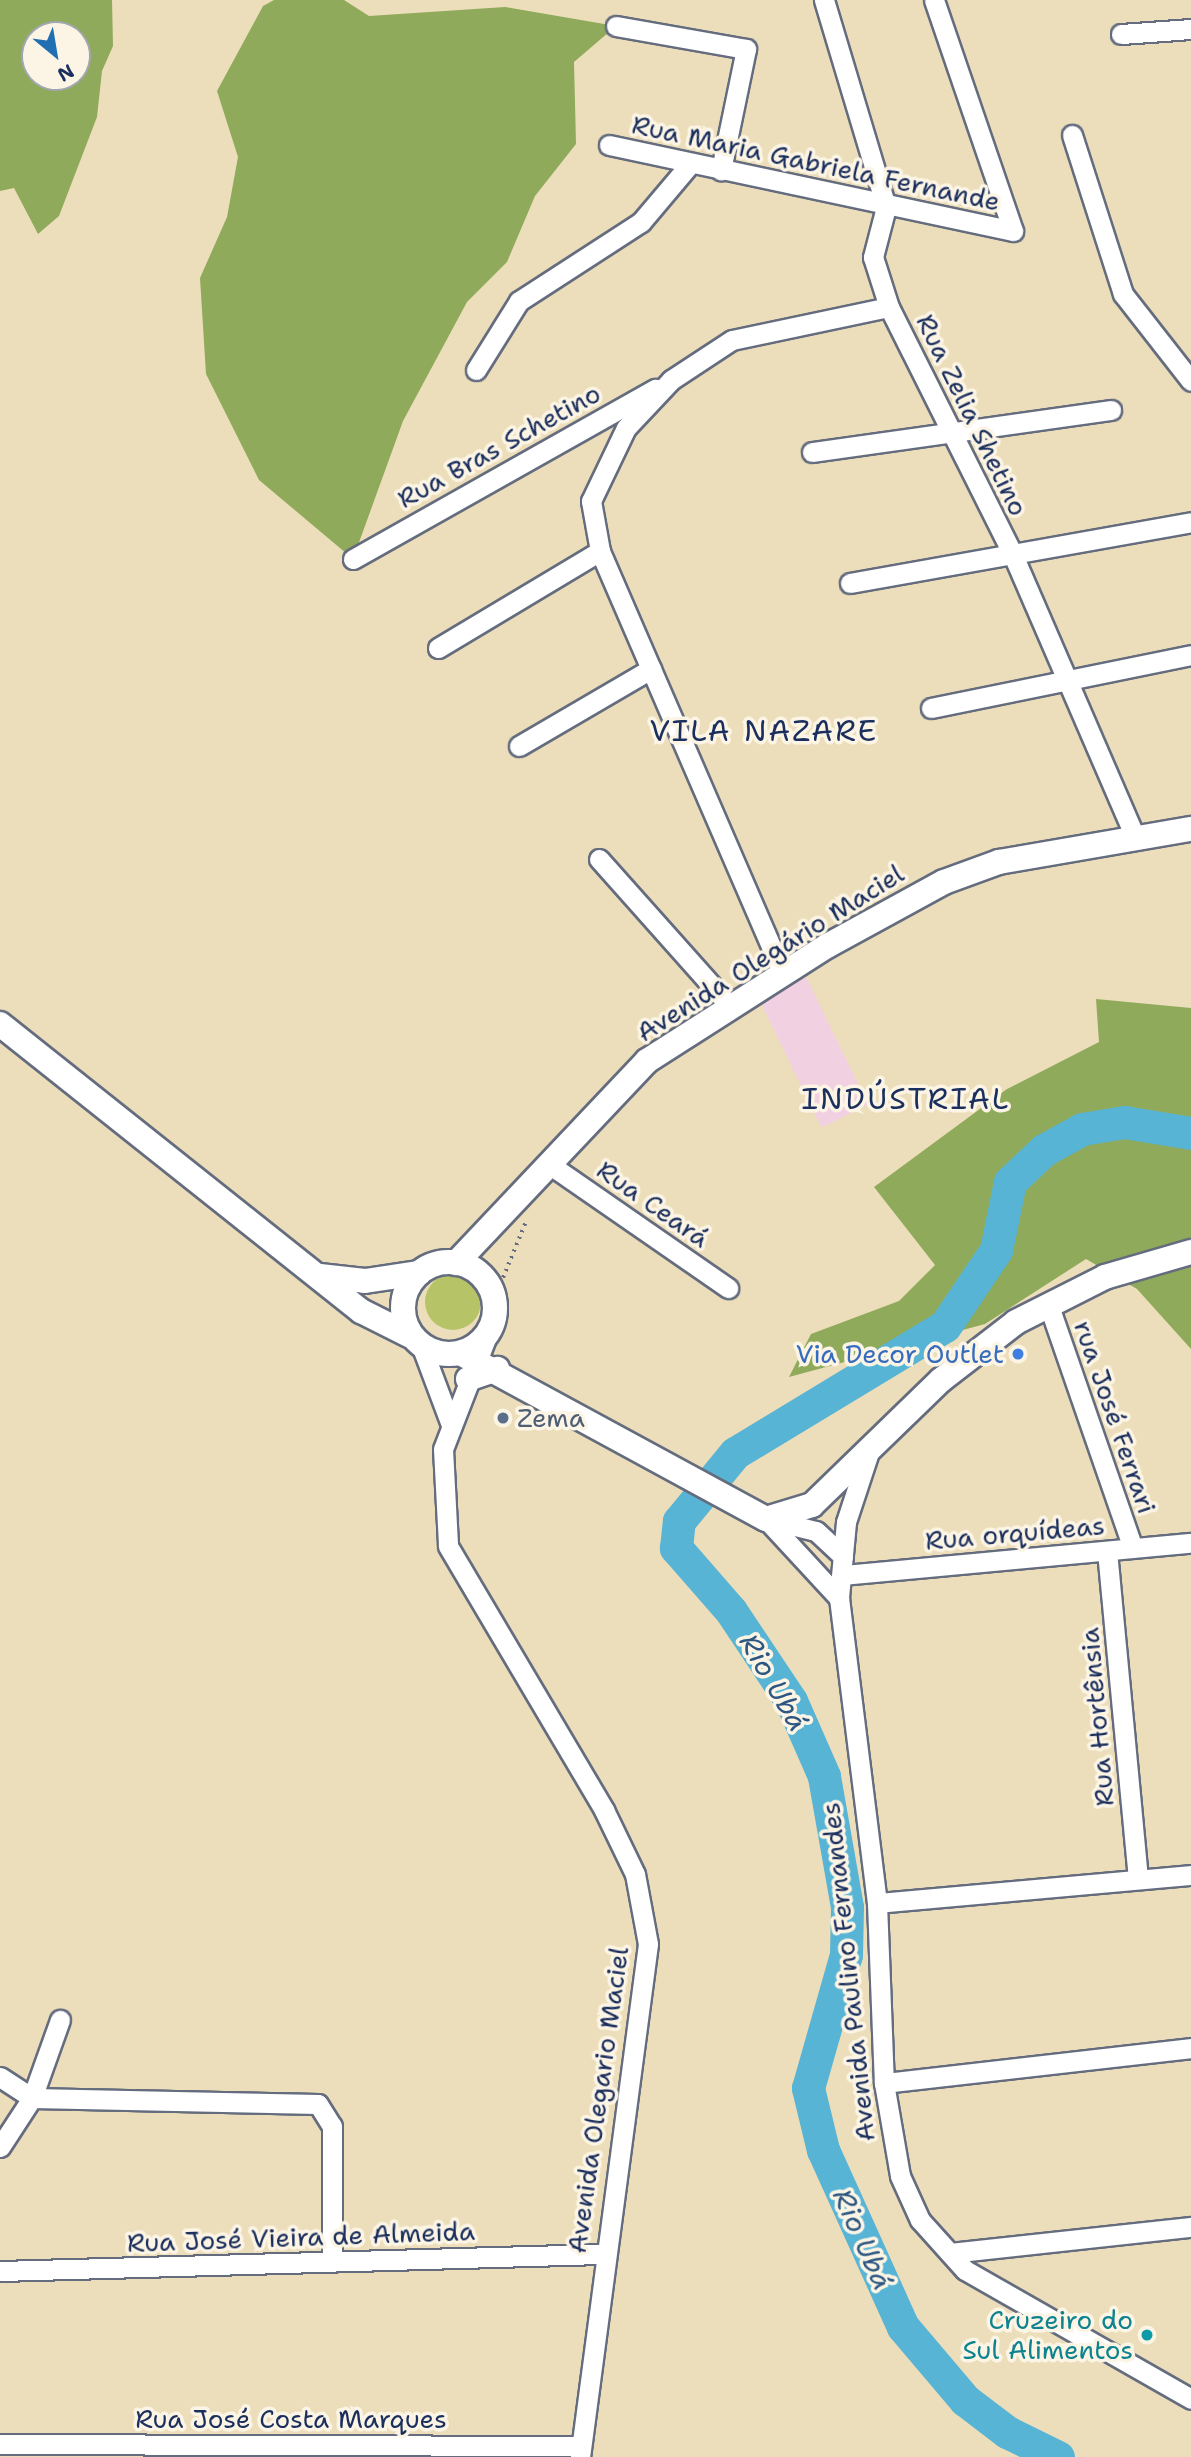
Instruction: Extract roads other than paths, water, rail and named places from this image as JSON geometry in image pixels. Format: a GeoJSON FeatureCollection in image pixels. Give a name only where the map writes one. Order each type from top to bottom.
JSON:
{"type":"FeatureCollection","features":[{"type":"Feature","properties":{"kind":"main road","name":"Avenida Olegário Maciel"},"geometry":{"type":"LineString","coordinates":[[456,1263],[648,1061],[783,974],[944,881],[999,862],[1191,829]]}},
{"type":"Feature","properties":{"kind":"main road"},"geometry":{"type":"LineString","coordinates":[[0,1024],[361,1311],[415,1340],[479,1356],[743,1509],[766,1519]]}},
{"type":"Feature","properties":{"kind":"main road","name":"Avenida Paulino Fernandes"},"geometry":{"type":"LineString","coordinates":[[766,1519],[812,1505],[941,1380],[1048,1303],[1105,1277],[1191,1252]]}},
{"type":"Feature","properties":{"kind":"main road"},"geometry":{"type":"LineString","coordinates":[[311,1273],[344,1282],[419,1273],[456,1263],[479,1273],[495,1297],[479,1356]]}},
{"type":"Feature","properties":{"kind":"main road"},"geometry":{"type":"LineString","coordinates":[[415,1340],[404,1298],[419,1273]]}},
{"type":"Feature","properties":{"kind":"street"},"geometry":{"type":"LineString","coordinates":[[824,0],[886,207]]}},
{"type":"Feature","properties":{"kind":"street","name":"Rua Maria Gabriela Fernande"},"geometry":{"type":"LineString","coordinates":[[609,145],[886,207],[1013,231],[934,0]]}},
{"type":"Feature","properties":{"kind":"street"},"geometry":{"type":"LineString","coordinates":[[616,26],[746,49],[721,170]]}},
{"type":"Feature","properties":{"kind":"street"},"geometry":{"type":"LineString","coordinates":[[1121,34],[1191,29]]}},
{"type":"Feature","properties":{"kind":"street"},"geometry":{"type":"LineString","coordinates":[[1072,135],[1123,294],[1191,381]]}},
{"type":"Feature","properties":{"kind":"street"},"geometry":{"type":"LineString","coordinates":[[475,370],[519,301],[641,222],[690,164]]}},
{"type":"Feature","properties":{"kind":"street","name":"Rua Zelia Shetino"},"geometry":{"type":"LineString","coordinates":[[886,207],[873,257],[889,307],[948,433],[1013,555],[1068,676],[1136,839]]}},
{"type":"Feature","properties":{"kind":"street"},"geometry":{"type":"LineString","coordinates":[[783,974],[600,551],[591,501],[626,428],[671,380],[732,340],[889,307]]}},
{"type":"Feature","properties":{"kind":"street","name":"Rua Bras Schetino"},"geometry":{"type":"LineString","coordinates":[[353,559],[671,380]]}},
{"type":"Feature","properties":{"kind":"street"},"geometry":{"type":"LineString","coordinates":[[812,452],[1111,410]]}},
{"type":"Feature","properties":{"kind":"street"},"geometry":{"type":"LineString","coordinates":[[850,583],[1191,522]]}},
{"type":"Feature","properties":{"kind":"street"},"geometry":{"type":"LineString","coordinates":[[438,648],[600,551]]}},
{"type":"Feature","properties":{"kind":"street"},"geometry":{"type":"LineString","coordinates":[[930,708],[1068,676],[1191,655]]}},
{"type":"Feature","properties":{"kind":"street"},"geometry":{"type":"LineString","coordinates":[[519,746],[651,669]]}},
{"type":"Feature","properties":{"kind":"street"},"geometry":{"type":"LineString","coordinates":[[599,859],[730,1006]]}},
{"type":"Feature","properties":{"kind":"street","name":"Rua Ceará"},"geometry":{"type":"LineString","coordinates":[[549,1164],[728,1288]]}},
{"type":"Feature","properties":{"kind":"street","name":"rua José Ferrari"},"geometry":{"type":"LineString","coordinates":[[1048,1303],[1133,1548]]}},
{"type":"Feature","properties":{"kind":"street"},"geometry":{"type":"LineString","coordinates":[[415,1340],[451,1424]]}},
{"type":"Feature","properties":{"kind":"street","name":"Avenida Olegario Maciel"},"geometry":{"type":"LineString","coordinates":[[479,1356],[451,1424],[440,1487],[448,1546],[635,1874],[648,1944],[603,2255],[581,2452]]}},
{"type":"Feature","properties":{"kind":"street","name":"Avenida Paulino Fernandes"},"geometry":{"type":"LineString","coordinates":[[870,1448],[846,1522],[839,1598],[877,1903],[884,2083],[900,2176],[920,2220],[965,2270],[1191,2399]]}},
{"type":"Feature","properties":{"kind":"street"},"geometry":{"type":"LineString","coordinates":[[766,1519],[817,1531],[843,1566]]}},
{"type":"Feature","properties":{"kind":"street"},"geometry":{"type":"LineString","coordinates":[[766,1519],[839,1598]]}},
{"type":"Feature","properties":{"kind":"street","name":"Rua orquídeas"},"geometry":{"type":"LineString","coordinates":[[843,1566],[1107,1551],[1191,1543]]}},
{"type":"Feature","properties":{"kind":"street","name":"Rua Hortênsia"},"geometry":{"type":"LineString","coordinates":[[1107,1551],[1138,1879]]}},
{"type":"Feature","properties":{"kind":"street"},"geometry":{"type":"LineString","coordinates":[[877,1903],[1191,1875]]}},
{"type":"Feature","properties":{"kind":"street"},"geometry":{"type":"LineString","coordinates":[[0,2147],[32,2098],[60,2020]]}},
{"type":"Feature","properties":{"kind":"street"},"geometry":{"type":"LineString","coordinates":[[884,2083],[1191,2048]]}},
{"type":"Feature","properties":{"kind":"street"},"geometry":{"type":"LineString","coordinates":[[0,2077],[32,2098],[318,2104],[332,2126],[332,2262]]}},
{"type":"Feature","properties":{"kind":"street"},"geometry":{"type":"LineString","coordinates":[[950,2253],[1191,2227]]}},
{"type":"Feature","properties":{"kind":"street","name":"Rua José Vieira de Almeida"},"geometry":{"type":"LineString","coordinates":[[0,2271],[603,2255]]}},
{"type":"Feature","properties":{"kind":"street","name":"Rua José Costa Marques"},"geometry":{"type":"LineString","coordinates":[[0,2444],[581,2452]]}},
{"type":"Feature","properties":{"kind":"waterway","name":"Rio Ubá"},"geometry":{"type":"LineString","coordinates":[[1058,2457],[1007,2432],[965,2400],[903,2327],[823,2150],[808,2088],[846,1955],[847,1907],[824,1776],[791,1701],[731,1611],[676,1548],[679,1521],[735,1453],[945,1326],[996,1250],[1010,1182],[1044,1150],[1082,1129],[1124,1122],[1191,1133]]}},
{"type":"Feature","properties":{"kind":"place","name":"Via Decor Outlet"},"geometry":{"type":"Point","coordinates":[1018,1354]}},
{"type":"Feature","properties":{"kind":"place","name":"Zema"},"geometry":{"type":"Point","coordinates":[503,1418]}},
{"type":"Feature","properties":{"kind":"place","name":"Cruzeiro do Sul Alimentos"},"geometry":{"type":"Point","coordinates":[1147,2335]}},
{"type":"Feature","properties":{"kind":"district","name":"VILA NAZARE"},"geometry":{"type":"Point","coordinates":[764,731]}},
{"type":"Feature","properties":{"kind":"district","name":"INDÚSTRIAL"},"geometry":{"type":"Point","coordinates":[906,1099]}}]}
